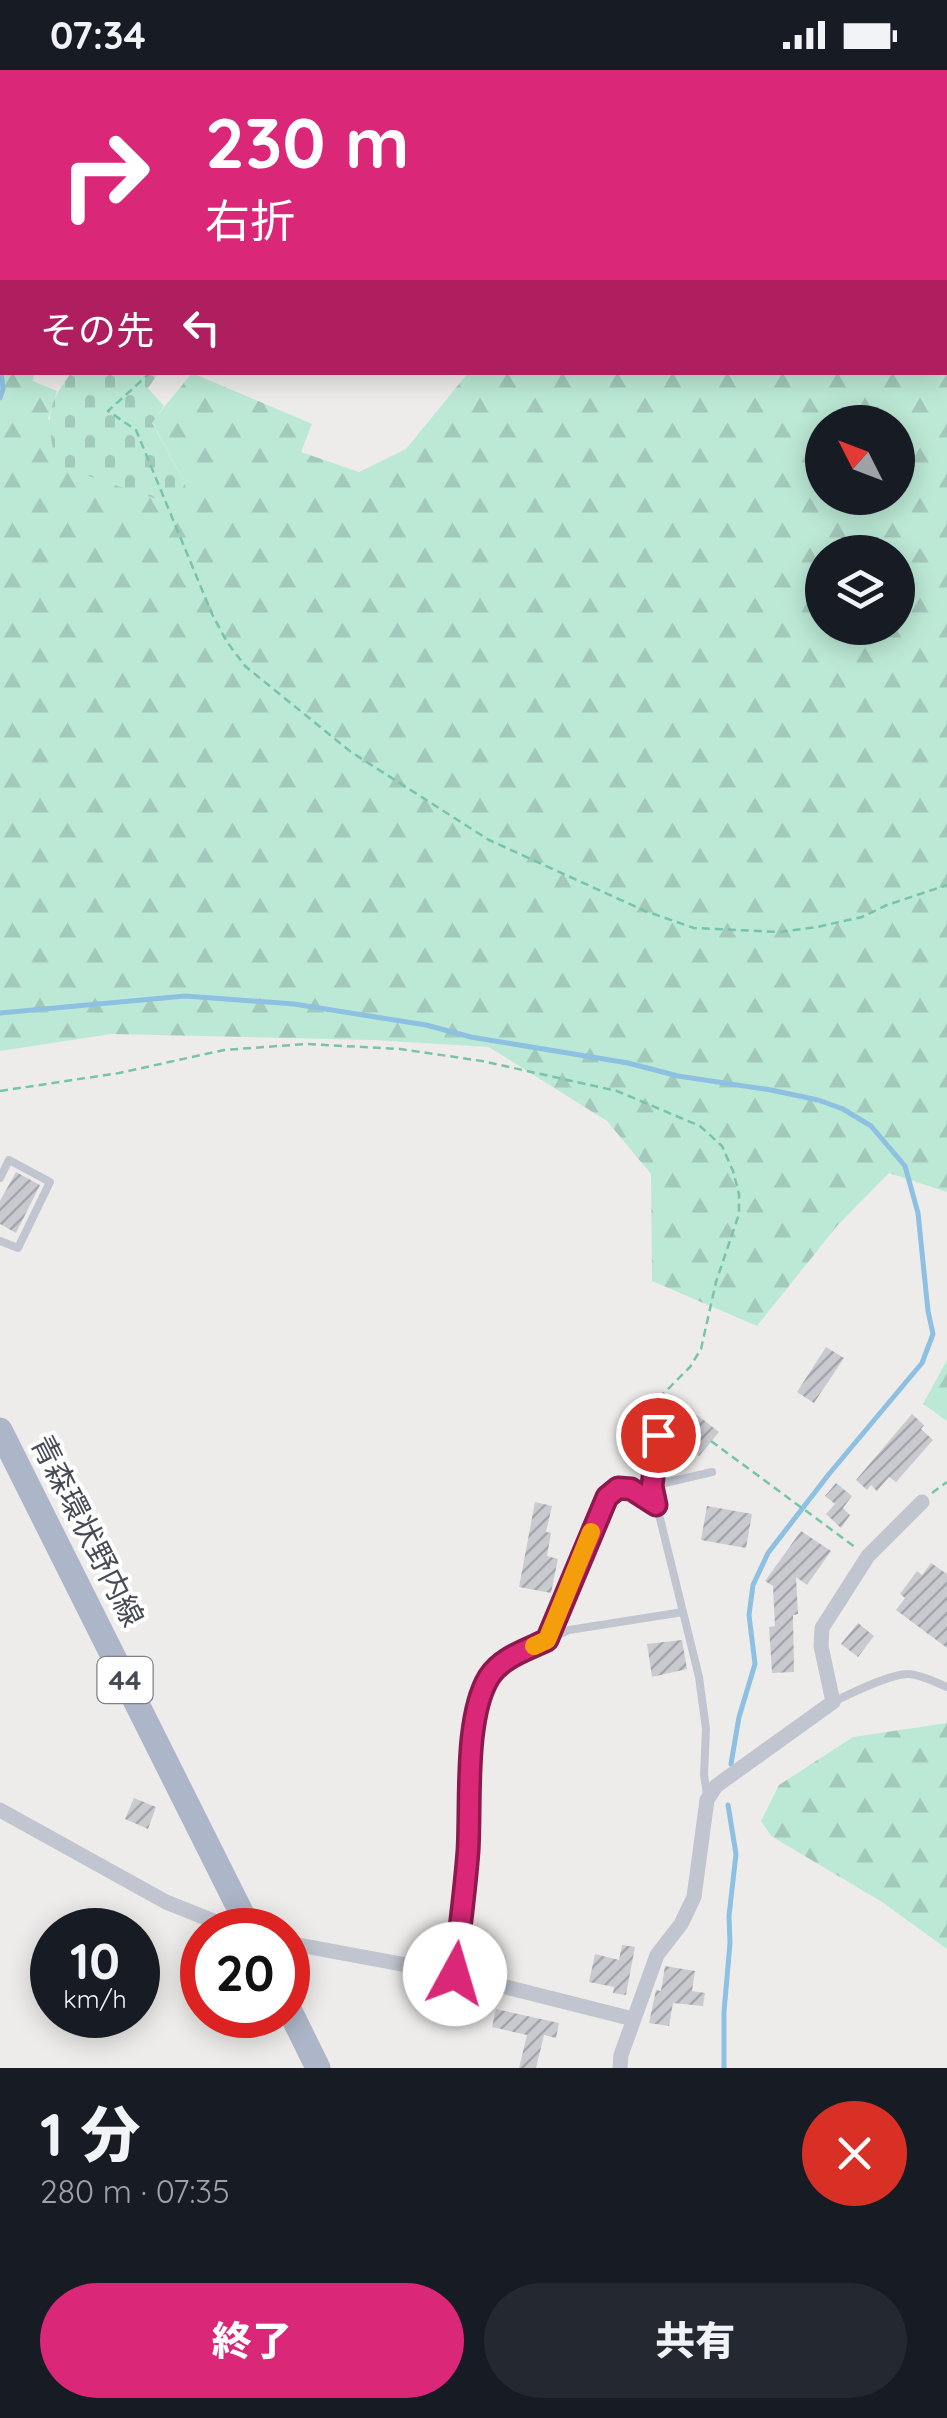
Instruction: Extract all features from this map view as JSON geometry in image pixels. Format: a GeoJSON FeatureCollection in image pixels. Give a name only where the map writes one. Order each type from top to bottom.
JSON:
{"type":"FeatureCollection","features":[{"type":"Feature","properties":{"kind":"main road","name":"青森環状野内線"},"geometry":{"type":"LineString","coordinates":[[0,1430],[239,1908]]}},
{"type":"Feature","properties":{"kind":"main road"},"geometry":{"type":"LineString","coordinates":[[303,2038],[318,2068]]}},
{"type":"Feature","properties":{"kind":"street"},"geometry":{"type":"LineString","coordinates":[[620,2068],[621,2055],[657,1954],[681,1924],[694,1897],[707,1800],[716,1786],[832,1702],[822,1628],[868,1556],[922,1502]]}},
{"type":"Feature","properties":{"kind":"street"},"geometry":{"type":"LineString","coordinates":[[0,1810],[181,1908]]}},
{"type":"Feature","properties":{"kind":"street"},"geometry":{"type":"LineString","coordinates":[[310,1947],[455,1974],[633,2019]]}},
{"type":"Feature","properties":{"kind":"lane"},"geometry":{"type":"LineString","coordinates":[[0,1178],[9,1160],[50,1182],[18,1248],[0,1241]]}},
{"type":"Feature","properties":{"kind":"lane"},"geometry":{"type":"LineString","coordinates":[[658,1435],[652,1486],[699,1678],[706,1729],[707,1800]]}},
{"type":"Feature","properties":{"kind":"lane"},"geometry":{"type":"LineString","coordinates":[[652,1486],[712,1472]]}},
{"type":"Feature","properties":{"kind":"lane"},"geometry":{"type":"LineString","coordinates":[[547,1640],[607,1497],[618,1488],[631,1489],[656,1505]]}},
{"type":"Feature","properties":{"kind":"lane"},"geometry":{"type":"LineString","coordinates":[[455,1974],[468,1852],[472,1744],[478,1702],[490,1675],[507,1659],[569,1630],[683,1612]]}},
{"type":"Feature","properties":{"kind":"lane"},"geometry":{"type":"LineString","coordinates":[[832,1702],[906,1673],[947,1688]]}},
{"type":"Feature","properties":{"kind":"path"},"geometry":{"type":"LineString","coordinates":[[148,375],[108,411],[136,430],[219,628],[245,666],[351,752],[489,840],[645,911],[694,928],[779,932],[816,927],[862,917],[947,885]]}},
{"type":"Feature","properties":{"kind":"path"},"geometry":{"type":"LineString","coordinates":[[0,1092],[224,1050],[306,1044],[400,1049],[482,1061],[616,1091],[700,1126],[722,1146],[736,1182],[739,1214],[716,1282],[701,1349],[690,1366],[644,1412],[638,1430],[658,1435]]}},
{"type":"Feature","properties":{"kind":"path"},"geometry":{"type":"LineString","coordinates":[[711,1441],[868,1556]]}},
{"type":"Feature","properties":{"kind":"green space"},"geometry":{"type":"Polygon","coordinates":[[[0,375],[34,375],[33,381],[57,391],[48,419],[185,483],[152,422],[190,375],[312,424],[301,452],[359,472],[406,449],[466,375],[947,375],[947,1192],[889,1173],[837,1226],[757,1326],[652,1281],[651,1174],[607,1121],[489,1047],[373,1040],[111,1034],[0,1051],[0,375]]]}},
{"type":"Feature","properties":{"kind":"green space"},"geometry":{"type":"Polygon","coordinates":[[[70,375],[157,375],[148,388],[164,406],[152,423],[185,483],[174,505],[56,465],[50,416],[70,375]]]}},
{"type":"Feature","properties":{"kind":"green space"},"geometry":{"type":"Polygon","coordinates":[[[947,1360],[947,1421],[923,1404],[947,1360]]]}},
{"type":"Feature","properties":{"kind":"green space"},"geometry":{"type":"Polygon","coordinates":[[[947,1723],[947,1949],[882,1902],[771,1836],[761,1821],[779,1785],[853,1737],[947,1723]]]}},
{"type":"Feature","properties":{"kind":"building"},"geometry":{"type":"Polygon","coordinates":[[[16,1172],[40,1185],[16,1233],[0,1224],[0,1201],[16,1172]]]}},
{"type":"Feature","properties":{"kind":"building"},"geometry":{"type":"Polygon","coordinates":[[[826,1347],[844,1358],[814,1403],[797,1392],[826,1347]]]}},
{"type":"Feature","properties":{"kind":"building"},"geometry":{"type":"Polygon","coordinates":[[[912,1414],[933,1440],[896,1482],[889,1477],[877,1491],[871,1485],[867,1490],[856,1480],[912,1414]]]}},
{"type":"Feature","properties":{"kind":"building"},"geometry":{"type":"Polygon","coordinates":[[[697,1415],[719,1432],[699,1456],[678,1439],[697,1415]]]}},
{"type":"Feature","properties":{"kind":"building"},"geometry":{"type":"Polygon","coordinates":[[[836,1483],[852,1496],[843,1508],[850,1515],[841,1528],[826,1514],[835,1504],[825,1496],[836,1483]]]}},
{"type":"Feature","properties":{"kind":"building"},"geometry":{"type":"Polygon","coordinates":[[[535,1502],[552,1506],[546,1532],[551,1533],[547,1556],[558,1559],[551,1593],[519,1587],[535,1502]]]}},
{"type":"Feature","properties":{"kind":"building"},"geometry":{"type":"Polygon","coordinates":[[[707,1506],[752,1514],[746,1548],[701,1540],[707,1506]]]}},
{"type":"Feature","properties":{"kind":"building"},"geometry":{"type":"Polygon","coordinates":[[[801,1531],[831,1551],[807,1585],[796,1577],[794,1672],[772,1673],[769,1627],[775,1626],[773,1586],[765,1581],[801,1531]]]}},
{"type":"Feature","properties":{"kind":"building"},"geometry":{"type":"Polygon","coordinates":[[[931,1563],[947,1574],[947,1648],[896,1610],[905,1598],[900,1594],[917,1571],[922,1575],[931,1563]]]}},
{"type":"Feature","properties":{"kind":"building"},"geometry":{"type":"Polygon","coordinates":[[[858,1623],[874,1636],[858,1657],[841,1644],[858,1623]]]}},
{"type":"Feature","properties":{"kind":"building"},"geometry":{"type":"Polygon","coordinates":[[[682,1640],[687,1669],[652,1677],[647,1644],[682,1640]]]}},
{"type":"Feature","properties":{"kind":"building"},"geometry":{"type":"Polygon","coordinates":[[[134,1798],[156,1807],[148,1829],[125,1819],[134,1798]]]}},
{"type":"Feature","properties":{"kind":"building"},"geometry":{"type":"Polygon","coordinates":[[[622,1945],[635,1947],[626,1995],[613,1993],[614,1987],[589,1982],[595,1954],[619,1960],[622,1945]]]}},
{"type":"Feature","properties":{"kind":"building"},"geometry":{"type":"Polygon","coordinates":[[[665,1966],[695,1971],[692,1991],[705,1993],[703,2006],[673,2003],[669,2026],[649,2023],[665,1966]]]}},
{"type":"Feature","properties":{"kind":"building"},"geometry":{"type":"Polygon","coordinates":[[[496,2009],[559,2023],[556,2038],[544,2035],[536,2068],[519,2068],[527,2035],[492,2027],[496,2009]]]}},
{"type":"Feature","properties":{"kind":"waterway"},"geometry":{"type":"LineString","coordinates":[[0,398],[1,375]]}},
{"type":"Feature","properties":{"kind":"waterway"},"geometry":{"type":"LineString","coordinates":[[0,1013],[185,996],[294,1004],[771,1090],[818,1100],[871,1126],[905,1166],[918,1213],[933,1334],[922,1363],[768,1553],[753,1585],[749,1615],[755,1664],[739,1717],[731,1764]]}},
{"type":"Feature","properties":{"kind":"waterway"},"geometry":{"type":"LineString","coordinates":[[724,2068],[729,1916],[736,1854],[728,1805]]}},
{"type":"Feature","properties":{"kind":"slow traffic"},"geometry":{"type":"LineString","coordinates":[[534,1646],[547,1640],[591,1532]]}},
{"type":"Feature","properties":{"kind":"route"},"geometry":{"type":"LineString","coordinates":[[455,1974],[478,1702],[490,1675],[507,1659],[547,1640],[607,1497],[618,1488],[631,1489],[656,1505],[652,1486],[658,1435]]}}]}
